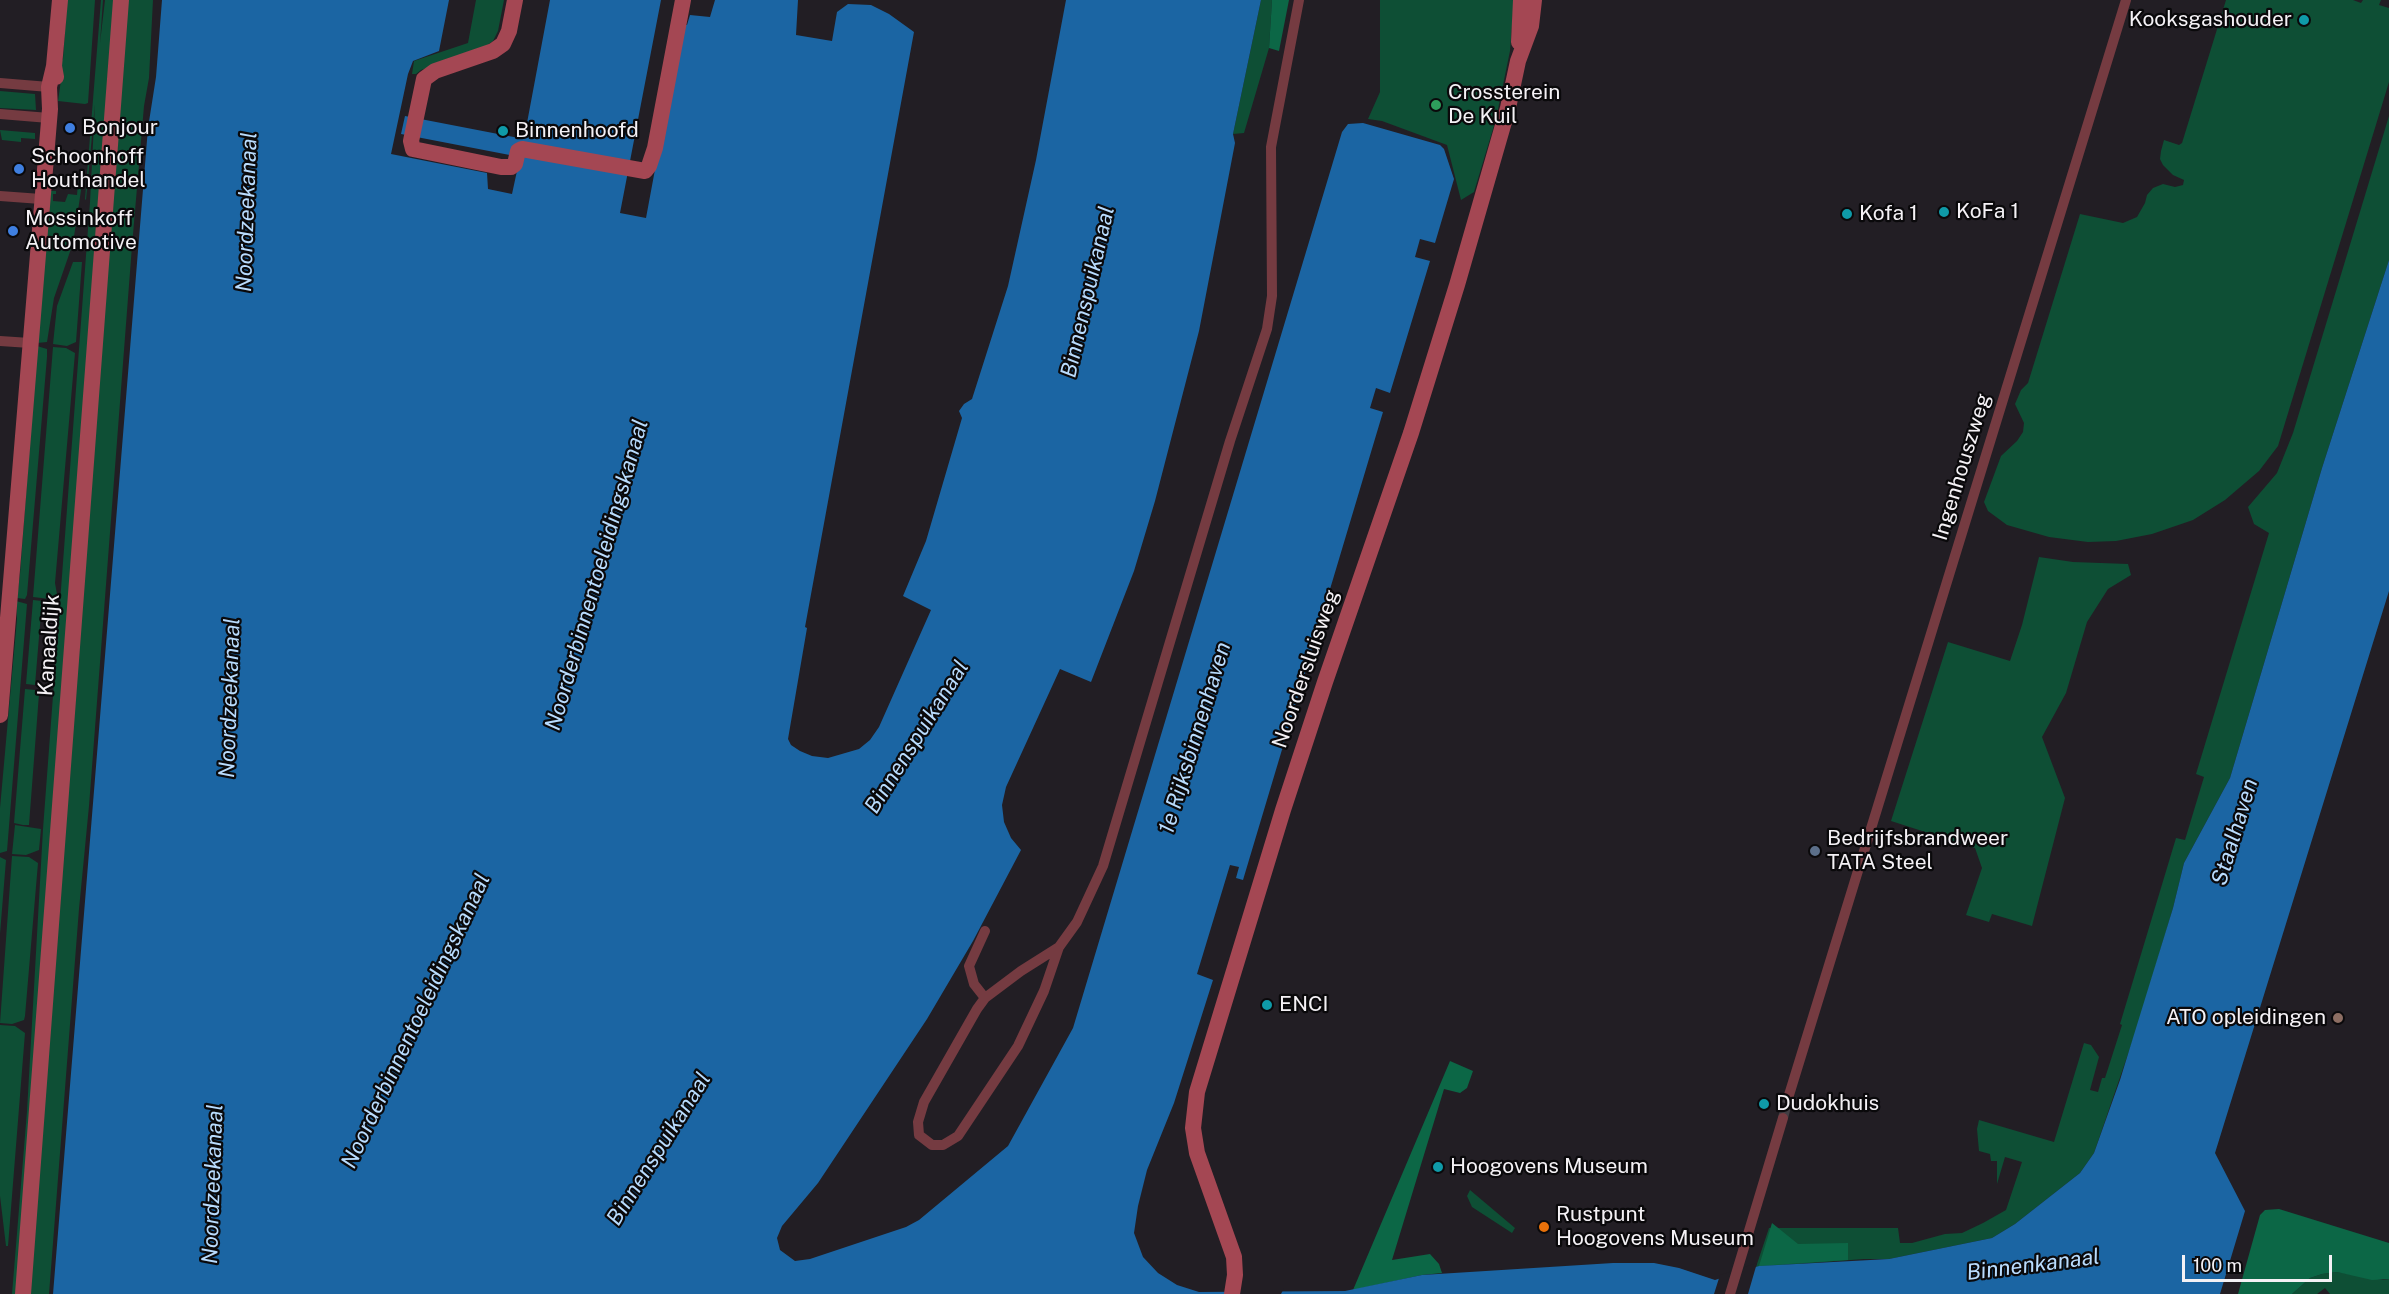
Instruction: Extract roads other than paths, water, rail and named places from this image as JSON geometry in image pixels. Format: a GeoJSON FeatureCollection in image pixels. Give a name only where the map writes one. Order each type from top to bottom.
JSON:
{"type":"FeatureCollection","features":[{"type":"Feature","properties":{"kind":"street"},"geometry":{"type":"LineString","coordinates":[[0,715],[5,600],[30,344],[49,113],[49,87],[54,66],[60,0]]}},
{"type":"Feature","properties":{"kind":"street","name":"Kanaaldijk"},"geometry":{"type":"LineString","coordinates":[[23,1294],[121,0]]}},
{"type":"Feature","properties":{"kind":"street"},"geometry":{"type":"LineString","coordinates":[[515,0],[509,31],[503,44],[494,51],[435,71],[424,79],[411,141],[413,149],[501,167],[511,167],[515,164],[518,151],[522,149],[645,171],[652,159],[683,0]]}},
{"type":"Feature","properties":{"kind":"street"},"geometry":{"type":"LineString","coordinates":[[1059,946],[985,998],[924,1102],[918,1122],[919,1136],[932,1145],[943,1145],[958,1136],[1018,1046],[1044,991],[1059,946],[1077,922],[1103,866],[1230,441],[1267,329],[1272,296],[1271,147],[1299,0]]}},
{"type":"Feature","properties":{"kind":"street","name":"Noordersluisweg"},"geometry":{"type":"LineString","coordinates":[[1518,61],[1521,0]]}},
{"type":"Feature","properties":{"kind":"street","name":"Noordersluisweg"},"geometry":{"type":"LineString","coordinates":[[1233,1290],[1234,1257],[1197,1153],[1192,1128],[1197,1092],[1324,682],[1411,433],[1508,108],[1518,61],[1531,26],[1534,0]]}},
{"type":"Feature","properties":{"kind":"street","name":"Ingenhouszweg"},"geometry":{"type":"LineString","coordinates":[[1790,1095],[2126,0]]}},
{"type":"Feature","properties":{"kind":"street"},"geometry":{"type":"LineString","coordinates":[[49,113],[57,80],[54,66]]}},
{"type":"Feature","properties":{"kind":"street"},"geometry":{"type":"LineString","coordinates":[[0,83],[49,87]]}},
{"type":"Feature","properties":{"kind":"street"},"geometry":{"type":"LineString","coordinates":[[0,114],[49,113]]}},
{"type":"Feature","properties":{"kind":"street"},"geometry":{"type":"LineString","coordinates":[[0,196],[41,200]]}},
{"type":"Feature","properties":{"kind":"street"},"geometry":{"type":"LineString","coordinates":[[0,341],[30,344]]}},
{"type":"Feature","properties":{"kind":"street"},"geometry":{"type":"LineString","coordinates":[[985,931],[969,966],[974,984],[985,998]]}},
{"type":"Feature","properties":{"kind":"street"},"geometry":{"type":"LineString","coordinates":[[1730,1294],[1783,1118]]}},
{"type":"Feature","properties":{"kind":"water"},"geometry":{"type":"Polygon","coordinates":[[[162,0],[449,0],[439,51],[413,61],[408,74],[391,154],[487,173],[488,189],[512,194],[520,157],[401,134],[405,116],[524,139],[550,0],[661,0],[620,213],[646,218],[682,24],[687,25],[690,15],[710,17],[715,0],[798,0],[796,35],[832,41],[837,12],[848,4],[871,5],[889,14],[914,32],[805,627],[807,628],[788,739],[791,745],[800,751],[812,756],[828,758],[859,749],[870,740],[879,727],[931,610],[903,596],[926,541],[962,418],[959,411],[972,399],[1008,286],[1036,160],[1066,0],[1261,0],[1233,134],[1235,143],[1199,331],[1155,501],[1134,571],[1091,682],[1060,669],[1006,787],[1002,805],[1004,822],[1011,838],[1021,850],[973,941],[927,1019],[818,1183],[782,1226],[777,1238],[780,1250],[795,1261],[810,1259],[906,1227],[919,1220],[1008,1146],[1073,1028],[1342,132],[1348,124],[1363,123],[1440,145],[1444,149],[1454,179],[1435,243],[1420,239],[1415,257],[1430,261],[1390,393],[1376,388],[1370,408],[1383,412],[1243,880],[1236,878],[1239,867],[1230,865],[1197,974],[1213,980],[1174,1103],[1147,1170],[1138,1206],[1134,1233],[1143,1257],[1158,1273],[1177,1285],[1199,1292],[1345,1291],[1422,1275],[1613,1263],[1654,1263],[1679,1268],[1715,1280],[1759,1266],[1889,1259],[1992,1238],[2015,1224],[2080,1173],[2094,1153],[2120,1080],[2173,908],[2184,863],[2230,778],[2322,468],[2389,260],[2389,591],[2215,1153],[2245,1211],[2220,1294],[53,1294],[148,128],[156,77],[162,0]]]}},
{"type":"Feature","properties":{"kind":"tunnel"},"geometry":{"type":"LineString","coordinates":[[1783,1118],[1789,1095]]}},
{"type":"Feature","properties":{"kind":"place","name":"Kooksgashouder"},"geometry":{"type":"Point","coordinates":[2304,20]}},
{"type":"Feature","properties":{"kind":"place","name":"Crossterein De Kuil"},"geometry":{"type":"Point","coordinates":[1436,105]}},
{"type":"Feature","properties":{"kind":"place","name":"Bonjour"},"geometry":{"type":"Point","coordinates":[70,128]}},
{"type":"Feature","properties":{"kind":"place","name":"Binnenhoofd"},"geometry":{"type":"Point","coordinates":[503,131]}},
{"type":"Feature","properties":{"kind":"place","name":"Schoonhoff Houthandel"},"geometry":{"type":"Point","coordinates":[19,169]}},
{"type":"Feature","properties":{"kind":"place","name":"KoFa 1"},"geometry":{"type":"Point","coordinates":[1944,212]}},
{"type":"Feature","properties":{"kind":"place","name":"Kofa 1"},"geometry":{"type":"Point","coordinates":[1847,214]}},
{"type":"Feature","properties":{"kind":"place","name":"Mossinkoff Automotive"},"geometry":{"type":"Point","coordinates":[13,231]}},
{"type":"Feature","properties":{"kind":"place","name":"Bedrijfsbrandweer TATA Steel"},"geometry":{"type":"Point","coordinates":[1815,851]}},
{"type":"Feature","properties":{"kind":"place","name":"ENCI"},"geometry":{"type":"Point","coordinates":[1267,1005]}},
{"type":"Feature","properties":{"kind":"place","name":"ATO opleidingen"},"geometry":{"type":"Point","coordinates":[2338,1018]}},
{"type":"Feature","properties":{"kind":"place","name":"Dudokhuis"},"geometry":{"type":"Point","coordinates":[1764,1104]}},
{"type":"Feature","properties":{"kind":"place","name":"Hoogovens Museum"},"geometry":{"type":"Point","coordinates":[1438,1167]}},
{"type":"Feature","properties":{"kind":"place","name":"Rustpunt Hoogovens Museum"},"geometry":{"type":"Point","coordinates":[1544,1227]}},
{"type":"Feature","properties":{"kind":"water label","name":"Noordzeekanaal"},"geometry":{"type":"Point","coordinates":[247,212]}},
{"type":"Feature","properties":{"kind":"water label","name":"Binnenspuikanaal"},"geometry":{"type":"Point","coordinates":[1088,292]}},
{"type":"Feature","properties":{"kind":"water label","name":"Noorderbinnentoeleidingskanaal"},"geometry":{"type":"Point","coordinates":[597,575]}},
{"type":"Feature","properties":{"kind":"water label","name":"Noordzeekanaal"},"geometry":{"type":"Point","coordinates":[230,698]}},
{"type":"Feature","properties":{"kind":"water label","name":"Binnenspuikanaal"},"geometry":{"type":"Point","coordinates":[917,737]}},
{"type":"Feature","properties":{"kind":"water label","name":"1e Rijksbinnenhaven"},"geometry":{"type":"Point","coordinates":[1195,738]}},
{"type":"Feature","properties":{"kind":"water label","name":"Staalhaven"},"geometry":{"type":"Point","coordinates":[2235,832]}},
{"type":"Feature","properties":{"kind":"water label","name":"Noorderbinnentoeleidingskanaal"},"geometry":{"type":"Point","coordinates":[416,1021]}},
{"type":"Feature","properties":{"kind":"water label","name":"Binnenspuikanaal"},"geometry":{"type":"Point","coordinates":[659,1149]}},
{"type":"Feature","properties":{"kind":"water label","name":"Noordzeekanaal"},"geometry":{"type":"Point","coordinates":[213,1184]}},
{"type":"Feature","properties":{"kind":"water label","name":"Binnenkanaal"},"geometry":{"type":"Point","coordinates":[2033,1265]}}]}
